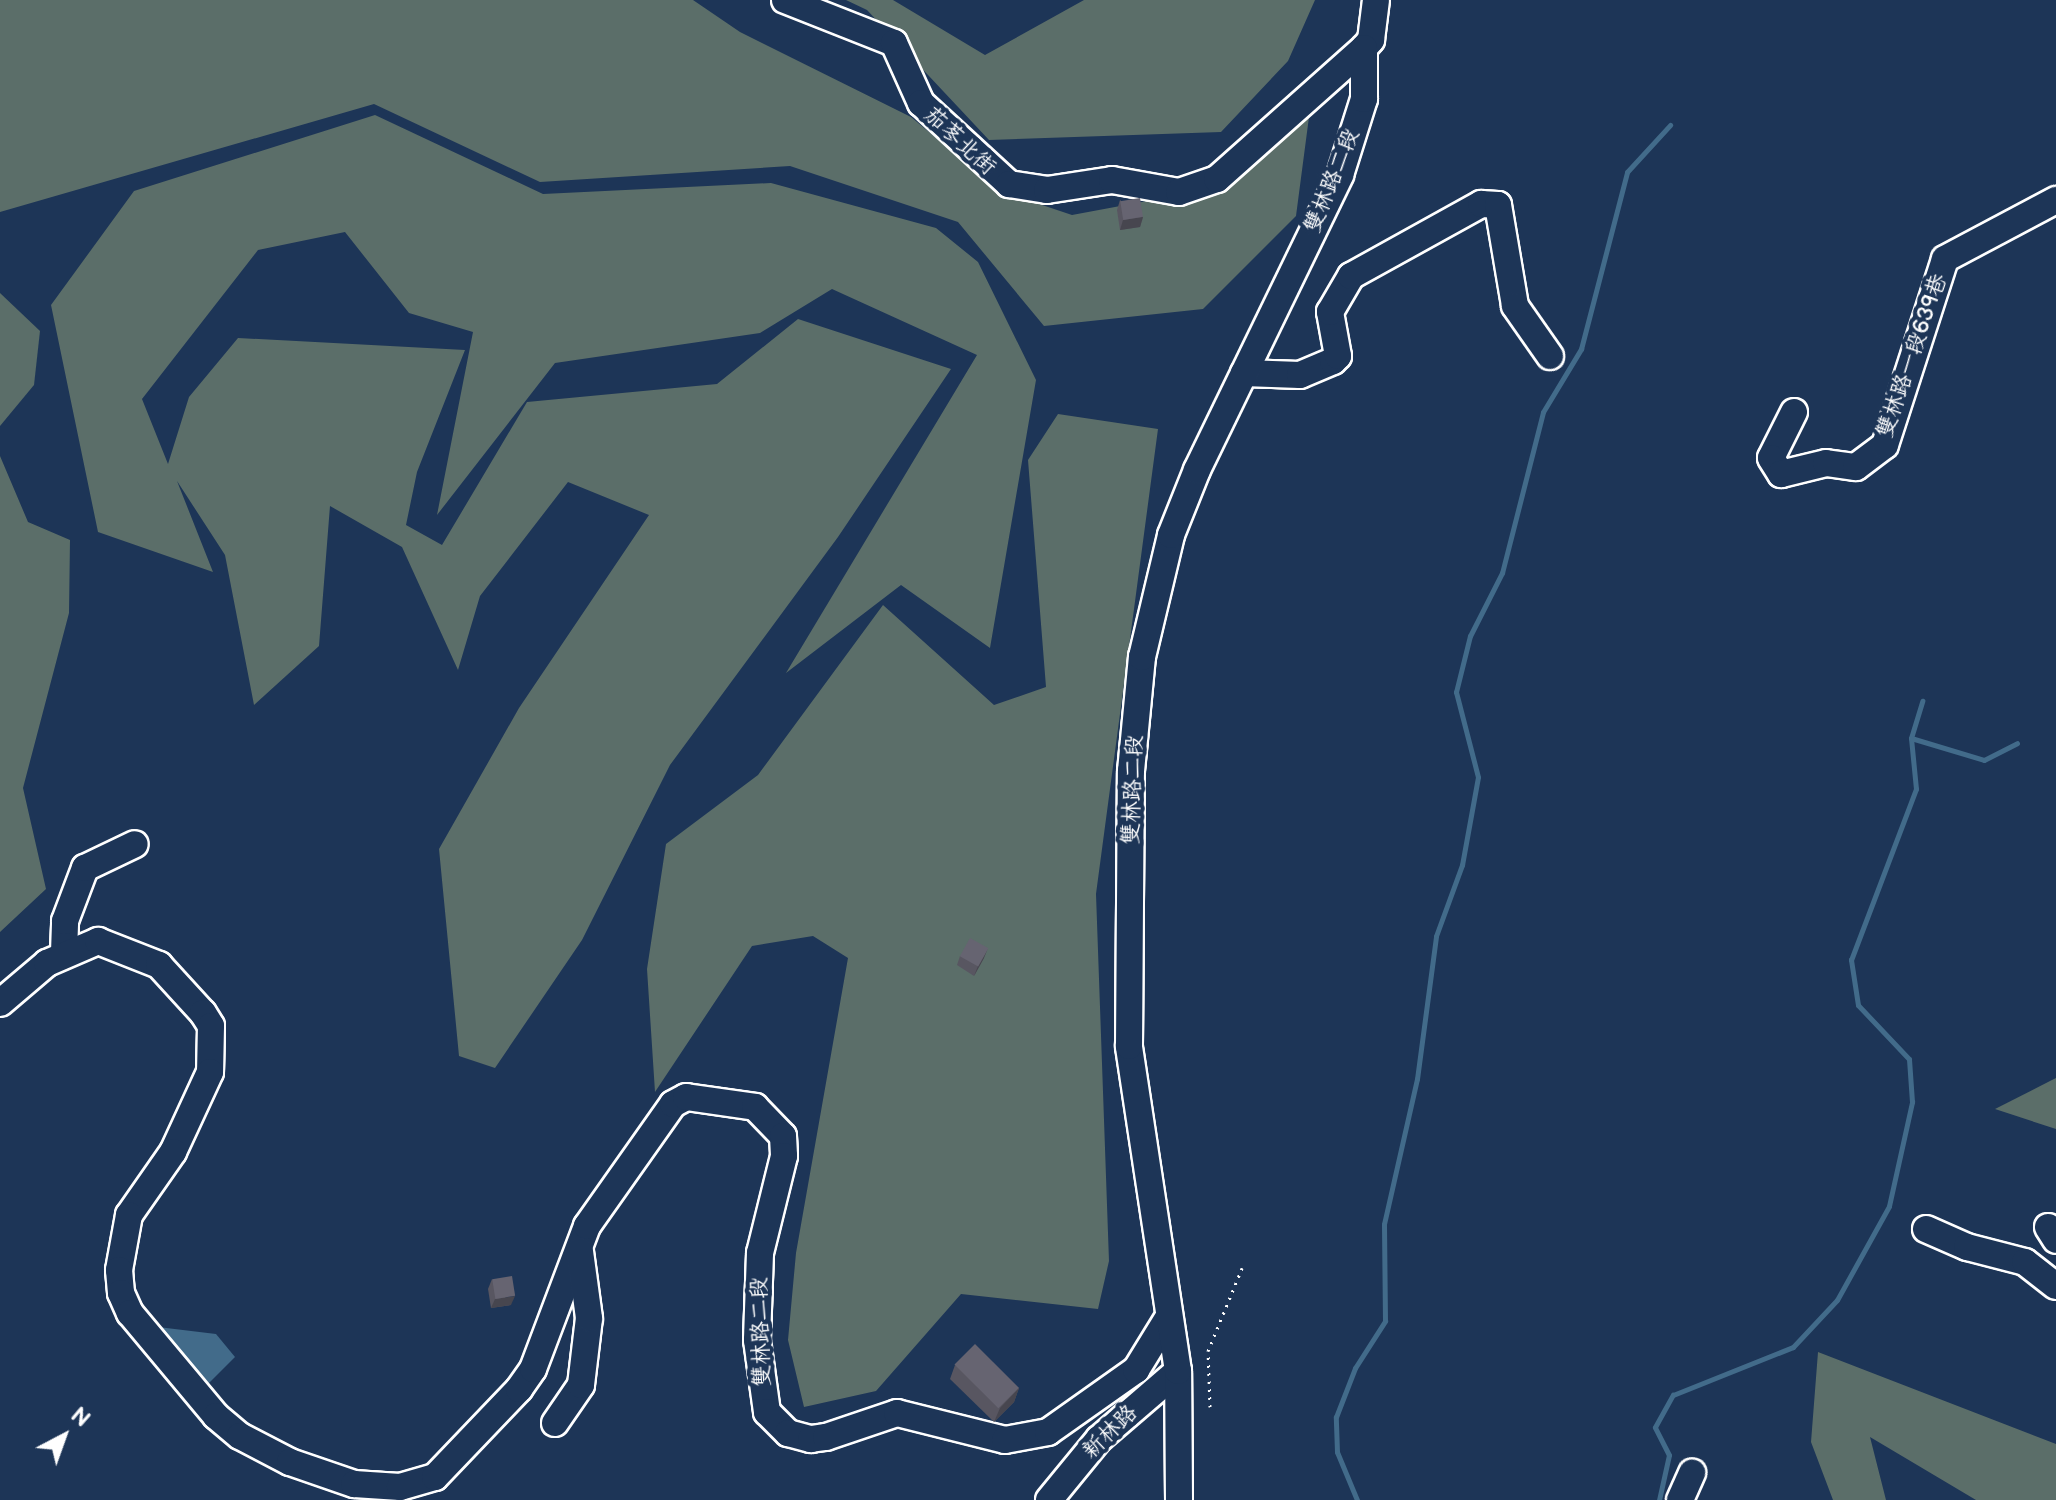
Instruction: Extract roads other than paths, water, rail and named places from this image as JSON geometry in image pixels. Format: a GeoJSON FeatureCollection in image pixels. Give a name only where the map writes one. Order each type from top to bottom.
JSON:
{"type":"FeatureCollection","features":[{"type":"Feature","properties":{"kind":"street","name":"茄苳北街"},"geometry":{"type":"LineString","coordinates":[[785,0],[894,43],[921,103],[992,172],[1031,190],[1112,180],[1179,192],[1199,188],[1240,160],[1364,48]]}},
{"type":"Feature","properties":{"kind":"street"},"geometry":{"type":"LineString","coordinates":[[1364,48],[1371,40],[1376,0]]}},
{"type":"Feature","properties":{"kind":"street","name":"雙林路二段"},"geometry":{"type":"LineString","coordinates":[[0,1003],[64,953],[98,941],[137,952],[172,978],[211,1026],[213,1054],[201,1093],[173,1152],[129,1215],[119,1270],[121,1293],[130,1313],[216,1416],[240,1436],[323,1488],[382,1489],[435,1477],[533,1369],[579,1247],[618,1178],[673,1104],[694,1096],[755,1107],[783,1136],[784,1156],[760,1253],[757,1340],[767,1412],[788,1433],[811,1439],[826,1437],[897,1413],[1005,1440],[1048,1432],[1136,1370],[1168,1318],[1129,1046],[1131,771],[1142,657],[1171,535],[1244,373],[1340,175],[1364,99],[1364,48]]}},
{"type":"Feature","properties":{"kind":"street","name":"雙林路一段639巷"},"geometry":{"type":"LineString","coordinates":[[1794,412],[1771,458],[1781,474],[1826,463],[1856,467],[1885,445],[1945,259],[2056,200]]}},
{"type":"Feature","properties":{"kind":"street"},"geometry":{"type":"LineString","coordinates":[[1244,373],[1300,375],[1333,361],[1338,356],[1330,312],[1351,276],[1481,204],[1498,205],[1515,306],[1550,356]]}},
{"type":"Feature","properties":{"kind":"street"},"geometry":{"type":"LineString","coordinates":[[64,953],[65,921],[85,868],[135,844]]}},
{"type":"Feature","properties":{"kind":"street"},"geometry":{"type":"LineString","coordinates":[[1926,1229],[1967,1247],[2025,1262],[2048,1275],[2056,1286]]}},
{"type":"Feature","properties":{"kind":"street"},"geometry":{"type":"LineString","coordinates":[[555,1423],[581,1385],[589,1318],[579,1247]]}},
{"type":"Feature","properties":{"kind":"street"},"geometry":{"type":"LineString","coordinates":[[1168,1318],[1178,1371],[1179,1500]]}},
{"type":"Feature","properties":{"kind":"street","name":"新林路"},"geometry":{"type":"LineString","coordinates":[[1049,1500],[1099,1439],[1178,1371]]}},
{"type":"Feature","properties":{"kind":"street"},"geometry":{"type":"LineString","coordinates":[[1680,1500],[1692,1473]]}},
{"type":"Feature","properties":{"kind":"water"},"geometry":{"type":"Polygon","coordinates":[[[158,1327],[216,1334],[235,1357],[209,1383],[158,1327]]]}},
{"type":"Feature","properties":{"kind":"waterway"},"geometry":{"type":"LineString","coordinates":[[1357,1500],[1337,1452],[1336,1417],[1355,1368],[1385,1321],[1384,1224],[1417,1079],[1436,936],[1462,865],[1478,777],[1456,692],[1470,636],[1502,573],[1543,412],[1581,349],[1627,172],[1670,125]]}},
{"type":"Feature","properties":{"kind":"waterway"},"geometry":{"type":"LineString","coordinates":[[1911,738],[1922,701]]}},
{"type":"Feature","properties":{"kind":"waterway"},"geometry":{"type":"LineString","coordinates":[[1659,1500],[1669,1455],[1655,1427],[1673,1395],[1793,1347],[1837,1300],[1889,1206],[1912,1102],[1909,1059],[1858,1005],[1851,960],[1916,789],[1911,738],[1984,760],[2017,743]]}}]}
